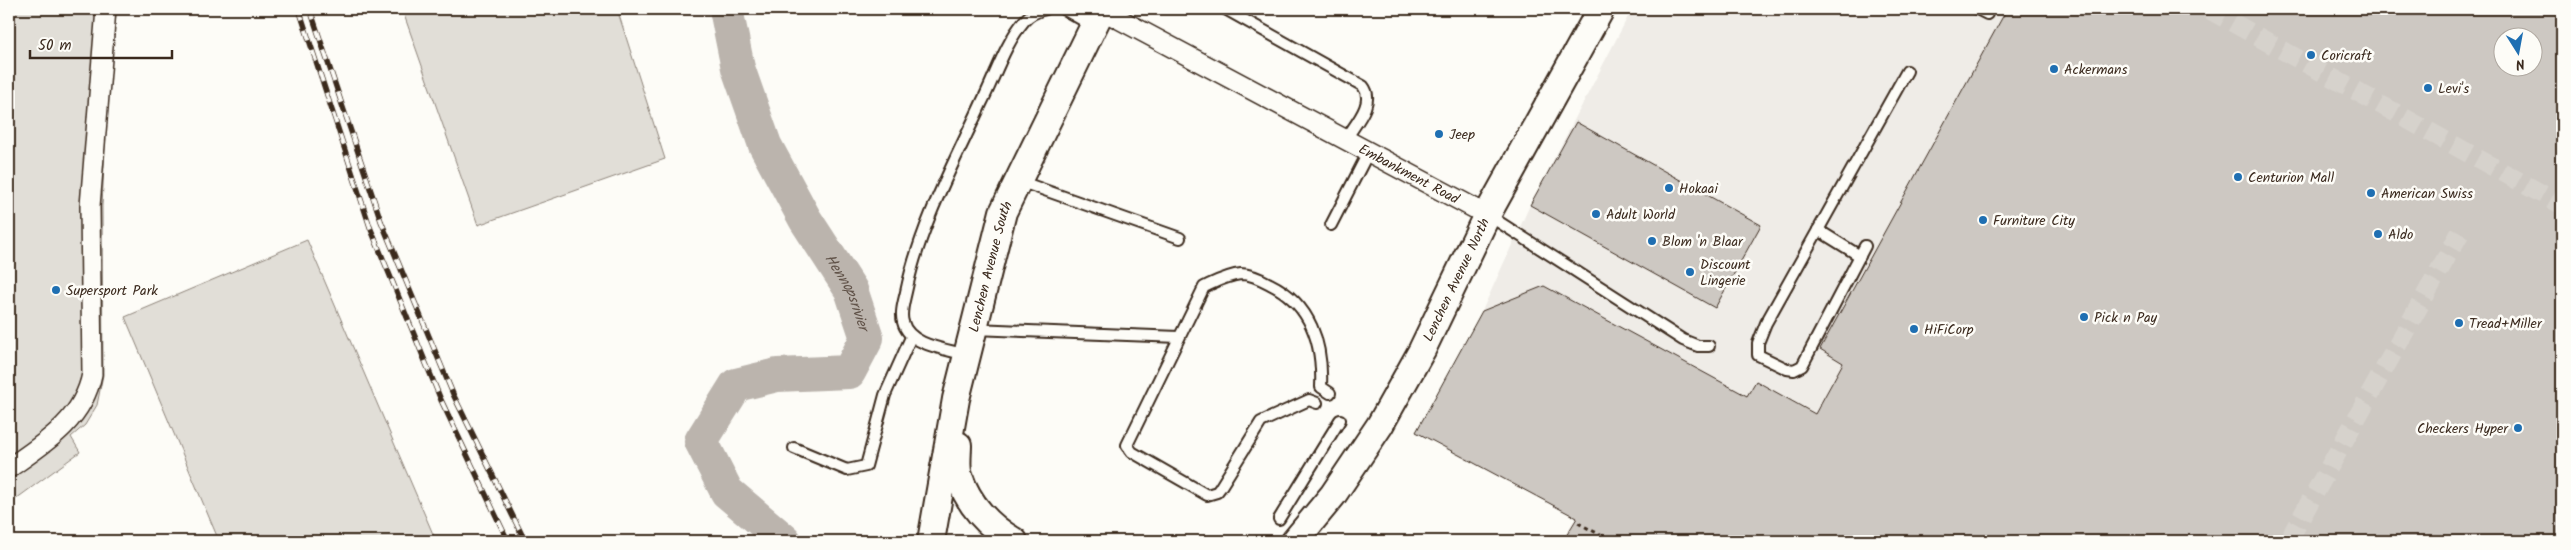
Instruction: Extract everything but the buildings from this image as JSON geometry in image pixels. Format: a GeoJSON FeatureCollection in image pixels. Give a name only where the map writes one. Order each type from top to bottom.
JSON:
{"type":"FeatureCollection","features":[{"type":"Feature","properties":{"kind":"main road","name":"Lenchen Avenue North"},"geometry":{"type":"LineString","coordinates":[[1295,541],[1333,495],[1380,425],[1422,350],[1488,215],[1601,9]]}},
{"type":"Feature","properties":{"kind":"main road","name":"Lenchen Avenue South"},"geometry":{"type":"LineString","coordinates":[[931,541],[956,399],[1002,212],[1099,15]]}},
{"type":"Feature","properties":{"kind":"main road"},"geometry":{"type":"LineString","coordinates":[[956,399],[959,475],[970,500],[985,520],[1014,541]]}},
{"type":"Feature","properties":{"kind":"street"},"geometry":{"type":"LineString","coordinates":[[9,468],[61,430],[78,411],[92,374],[90,206],[106,9]]}},
{"type":"Feature","properties":{"kind":"street","name":"Embankment Road"},"geometry":{"type":"LineString","coordinates":[[1099,15],[1346,139],[1488,215]]}},
{"type":"Feature","properties":{"kind":"lane"},"geometry":{"type":"LineString","coordinates":[[967,355],[911,337],[902,321],[911,266],[924,231],[1005,54],[1024,21],[1035,11],[1046,9]]}},
{"type":"Feature","properties":{"kind":"lane"},"geometry":{"type":"LineString","coordinates":[[1063,9],[1099,15]]}},
{"type":"Feature","properties":{"kind":"lane"},"geometry":{"type":"LineString","coordinates":[[1225,9],[1363,86],[1368,92],[1368,102],[1346,139]]}},
{"type":"Feature","properties":{"kind":"lane"},"geometry":{"type":"LineString","coordinates":[[1977,9],[1988,14]]}},
{"type":"Feature","properties":{"kind":"lane"},"geometry":{"type":"LineString","coordinates":[[1865,246],[1802,366],[1794,370],[1787,369],[1758,355],[1758,343],[1766,323],[1907,71]]}},
{"type":"Feature","properties":{"kind":"lane"},"geometry":{"type":"LineString","coordinates":[[1331,225],[1369,151]]}},
{"type":"Feature","properties":{"kind":"lane"},"geometry":{"type":"LineString","coordinates":[[1018,181],[1180,238]]}},
{"type":"Feature","properties":{"kind":"lane","name":"Embankment Road"},"geometry":{"type":"LineString","coordinates":[[1488,215],[1683,340],[1698,346],[1709,346]]}},
{"type":"Feature","properties":{"kind":"lane"},"geometry":{"type":"LineString","coordinates":[[1818,230],[1860,256]]}},
{"type":"Feature","properties":{"kind":"lane"},"geometry":{"type":"LineString","coordinates":[[1317,404],[1309,400],[1261,422],[1217,492],[1207,494],[1132,452],[1127,445],[1204,287],[1241,274],[1258,278],[1279,288],[1300,304],[1320,347],[1320,387],[1330,393]]}},
{"type":"Feature","properties":{"kind":"lane"},"geometry":{"type":"LineString","coordinates":[[974,329],[1179,337]]}},
{"type":"Feature","properties":{"kind":"lane"},"geometry":{"type":"LineString","coordinates":[[794,448],[847,470],[866,466],[885,395],[911,337]]}},
{"type":"Feature","properties":{"kind":"lane"},"geometry":{"type":"LineString","coordinates":[[1279,519],[1340,420]]}},
{"type":"Feature","properties":{"kind":"path"},"geometry":{"type":"LineString","coordinates":[[1578,523],[1612,541]]}},
{"type":"Feature","properties":{"kind":"shaded area","name":"Supersport Park"},"geometry":{"type":"Polygon","coordinates":[[[9,9],[115,9],[107,103],[102,206],[103,375],[97,405],[85,425],[71,437],[80,452],[9,504],[9,9]]]}},
{"type":"Feature","properties":{"kind":"shaded area"},"geometry":{"type":"Polygon","coordinates":[[[402,9],[617,9],[665,159],[478,225],[402,9]]]}},
{"type":"Feature","properties":{"kind":"shaded area","name":"Centurion Mall"},"geometry":{"type":"Polygon","coordinates":[[[1632,9],[2562,9],[2562,541],[1619,541],[1416,432],[1482,311],[1530,205],[1632,9]]]}},
{"type":"Feature","properties":{"kind":"shaded area"},"geometry":{"type":"Polygon","coordinates":[[[307,240],[436,541],[219,541],[125,317],[307,240]]]}},
{"type":"Feature","properties":{"kind":"waterway","name":"Hennopsrivier"},"geometry":{"type":"LineString","coordinates":[[726,9],[738,68],[765,145],[805,219],[851,290],[867,338],[849,372],[777,375],[736,385],[701,441],[727,492],[785,541]]}},
{"type":"Feature","properties":{"kind":"tunnel"},"geometry":{"type":"LineString","coordinates":[[2208,9],[2562,205]]}},
{"type":"Feature","properties":{"kind":"tunnel"},"geometry":{"type":"LineString","coordinates":[[2288,541],[2460,233]]}},
{"type":"Feature","properties":{"kind":"railway"},"geometry":{"type":"LineString","coordinates":[[299,9],[370,227],[441,400],[508,541]]}},
{"type":"Feature","properties":{"kind":"railway"},"geometry":{"type":"LineString","coordinates":[[310,9],[381,221],[453,394],[525,541]]}},
{"type":"Feature","properties":{"kind":"place","name":"Coricraft"},"geometry":{"type":"Point","coordinates":[2311,55]}},
{"type":"Feature","properties":{"kind":"place","name":"Ackermans"},"geometry":{"type":"Point","coordinates":[2054,69]}},
{"type":"Feature","properties":{"kind":"place","name":"Levi's"},"geometry":{"type":"Point","coordinates":[2428,88]}},
{"type":"Feature","properties":{"kind":"place","name":"Jeep"},"geometry":{"type":"Point","coordinates":[1439,134]}},
{"type":"Feature","properties":{"kind":"place","name":"Centurion Mall"},"geometry":{"type":"Point","coordinates":[2238,177]}},
{"type":"Feature","properties":{"kind":"place","name":"Hokaai"},"geometry":{"type":"Point","coordinates":[1669,188]}},
{"type":"Feature","properties":{"kind":"place","name":"American Swiss"},"geometry":{"type":"Point","coordinates":[2371,193]}},
{"type":"Feature","properties":{"kind":"place","name":"Adult World"},"geometry":{"type":"Point","coordinates":[1596,214]}},
{"type":"Feature","properties":{"kind":"place","name":"Furniture City"},"geometry":{"type":"Point","coordinates":[1983,220]}},
{"type":"Feature","properties":{"kind":"place","name":"Aldo"},"geometry":{"type":"Point","coordinates":[2378,234]}},
{"type":"Feature","properties":{"kind":"place","name":"Blom 'n Blaar"},"geometry":{"type":"Point","coordinates":[1652,241]}},
{"type":"Feature","properties":{"kind":"place","name":"Discount Lingerie"},"geometry":{"type":"Point","coordinates":[1690,272]}},
{"type":"Feature","properties":{"kind":"place","name":"Supersport Park"},"geometry":{"type":"Point","coordinates":[56,290]}},
{"type":"Feature","properties":{"kind":"place","name":"Pick n Pay"},"geometry":{"type":"Point","coordinates":[2084,317]}},
{"type":"Feature","properties":{"kind":"place","name":"Tread+Miller"},"geometry":{"type":"Point","coordinates":[2459,323]}},
{"type":"Feature","properties":{"kind":"place","name":"HiFiCorp"},"geometry":{"type":"Point","coordinates":[1914,329]}},
{"type":"Feature","properties":{"kind":"place","name":"Checkers Hyper"},"geometry":{"type":"Point","coordinates":[2518,428]}}]}
